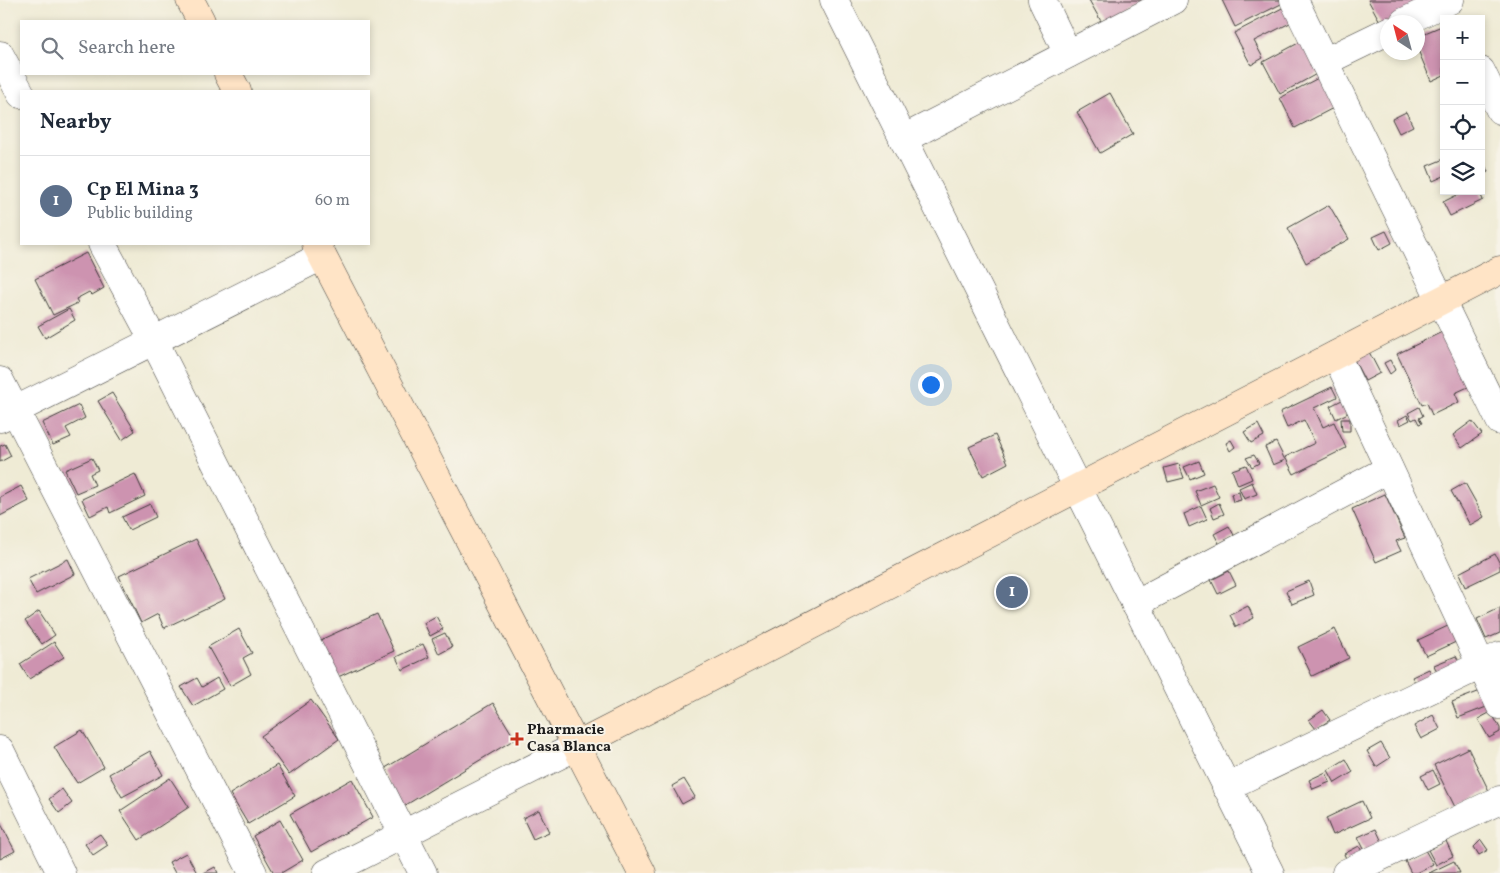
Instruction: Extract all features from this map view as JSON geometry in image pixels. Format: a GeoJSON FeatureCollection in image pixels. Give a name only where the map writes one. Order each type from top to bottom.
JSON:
{"type":"FeatureCollection","features":[{"type":"Feature","properties":{"kind":"street"},"geometry":{"type":"LineString","coordinates":[[190,0],[200,20]]}},
{"type":"Feature","properties":{"kind":"street"},"geometry":{"type":"LineString","coordinates":[[834,0],[1270,873]]}},
{"type":"Feature","properties":{"kind":"street"},"geometry":{"type":"LineString","coordinates":[[1042,0],[1068,54]]}},
{"type":"Feature","properties":{"kind":"street"},"geometry":{"type":"LineString","coordinates":[[1294,0],[1500,421]]}},
{"type":"Feature","properties":{"kind":"street"},"geometry":{"type":"LineString","coordinates":[[903,138],[1068,54],[1159,3]]}},
{"type":"Feature","properties":{"kind":"street"},"geometry":{"type":"LineString","coordinates":[[1425,15],[1451,7]]}},
{"type":"Feature","properties":{"kind":"street"},"geometry":{"type":"LineString","coordinates":[[1324,62],[1380,34]]}},
{"type":"Feature","properties":{"kind":"street"},"geometry":{"type":"LineString","coordinates":[[0,55],[20,92]]}},
{"type":"Feature","properties":{"kind":"street"},"geometry":{"type":"LineString","coordinates":[[229,75],[236,90]]}},
{"type":"Feature","properties":{"kind":"street"},"geometry":{"type":"LineString","coordinates":[[1485,79],[1500,110]]}},
{"type":"Feature","properties":{"kind":"street"},"geometry":{"type":"LineString","coordinates":[[103,245],[154,341],[424,873]]}},
{"type":"Feature","properties":{"kind":"street"},"geometry":{"type":"LineString","coordinates":[[8,414],[154,341],[319,250],[642,873]]}},
{"type":"Feature","properties":{"kind":"street"},"geometry":{"type":"LineString","coordinates":[[327,873],[1500,270]]}},
{"type":"Feature","properties":{"kind":"street"},"geometry":{"type":"LineString","coordinates":[[1336,354],[1389,469],[1490,660],[1500,705]]}},
{"type":"Feature","properties":{"kind":"street"},"geometry":{"type":"LineString","coordinates":[[0,381],[8,414],[253,873]]}},
{"type":"Feature","properties":{"kind":"street"},"geometry":{"type":"LineString","coordinates":[[1135,604],[1389,469]]}},
{"type":"Feature","properties":{"kind":"street"},"geometry":{"type":"LineString","coordinates":[[1226,787],[1490,660]]}},
{"type":"Feature","properties":{"kind":"street"},"geometry":{"type":"LineString","coordinates":[[0,750],[61,873]]}},
{"type":"Feature","properties":{"kind":"street"},"geometry":{"type":"LineString","coordinates":[[1346,873],[1500,800]]}},
{"type":"Feature","properties":{"kind":"building"},"geometry":{"type":"Polygon","coordinates":[[[1089,0],[1141,0],[1142,2],[1102,23],[1089,0]]]}},
{"type":"Feature","properties":{"kind":"building"},"geometry":{"type":"Polygon","coordinates":[[[1222,0],[1289,0],[1235,27],[1222,0]]]}},
{"type":"Feature","properties":{"kind":"building"},"geometry":{"type":"Polygon","coordinates":[[[1368,0],[1427,0],[1400,15],[1380,15],[1380,21],[1368,0]]]}},
{"type":"Feature","properties":{"kind":"building"},"geometry":{"type":"Polygon","coordinates":[[[1288,5],[1296,20],[1254,41],[1263,58],[1251,65],[1234,33],[1288,5]]]}},
{"type":"Feature","properties":{"kind":"building"},"geometry":{"type":"Polygon","coordinates":[[[1440,27],[1440,77],[1431,81],[1422,60],[1425,60],[1425,33],[1440,27]]]}},
{"type":"Feature","properties":{"kind":"building"},"geometry":{"type":"Polygon","coordinates":[[[1304,40],[1322,71],[1280,94],[1263,62],[1304,40]]]}},
{"type":"Feature","properties":{"kind":"building"},"geometry":{"type":"Polygon","coordinates":[[[1324,75],[1339,105],[1295,128],[1280,98],[1324,75]]]}},
{"type":"Feature","properties":{"kind":"building"},"geometry":{"type":"Polygon","coordinates":[[[1110,93],[1133,134],[1100,153],[1077,112],[1110,93]]]}},
{"type":"Feature","properties":{"kind":"building"},"geometry":{"type":"Polygon","coordinates":[[[1406,112],[1413,126],[1399,133],[1392,119],[1406,112]]]}},
{"type":"Feature","properties":{"kind":"building"},"geometry":{"type":"Polygon","coordinates":[[[1440,161],[1440,178],[1433,181],[1427,166],[1440,161]]]}},
{"type":"Feature","properties":{"kind":"building"},"geometry":{"type":"Polygon","coordinates":[[[1457,195],[1481,195],[1483,200],[1450,216],[1443,202],[1457,195]]]}},
{"type":"Feature","properties":{"kind":"building"},"geometry":{"type":"Polygon","coordinates":[[[1329,205],[1349,239],[1306,263],[1288,228],[1329,205]]]}},
{"type":"Feature","properties":{"kind":"building"},"geometry":{"type":"Polygon","coordinates":[[[1386,231],[1392,243],[1379,250],[1373,237],[1386,231]]]}},
{"type":"Feature","properties":{"kind":"building"},"geometry":{"type":"Polygon","coordinates":[[[86,253],[104,288],[92,295],[89,292],[76,299],[78,303],[53,315],[35,279],[86,253]]]}},
{"type":"Feature","properties":{"kind":"building"},"geometry":{"type":"Polygon","coordinates":[[[69,309],[75,320],[45,338],[38,326],[69,309]]]}},
{"type":"Feature","properties":{"kind":"building"},"geometry":{"type":"Polygon","coordinates":[[[1442,332],[1468,387],[1455,393],[1459,402],[1432,415],[1427,403],[1422,405],[1397,354],[1442,332]]]}},
{"type":"Feature","properties":{"kind":"building"},"geometry":{"type":"Polygon","coordinates":[[[1367,348],[1380,373],[1365,381],[1352,356],[1367,348]]]}},
{"type":"Feature","properties":{"kind":"building"},"geometry":{"type":"Polygon","coordinates":[[[1390,360],[1395,370],[1390,374],[1384,363],[1390,360]]]}},
{"type":"Feature","properties":{"kind":"building"},"geometry":{"type":"Polygon","coordinates":[[[1332,387],[1337,397],[1314,408],[1323,427],[1334,422],[1346,448],[1294,474],[1285,457],[1315,443],[1304,420],[1287,428],[1280,412],[1332,387]]]}},
{"type":"Feature","properties":{"kind":"building"},"geometry":{"type":"Polygon","coordinates":[[[112,393],[135,431],[122,440],[98,401],[112,393]]]}},
{"type":"Feature","properties":{"kind":"building"},"geometry":{"type":"Polygon","coordinates":[[[1344,399],[1350,412],[1336,419],[1330,406],[1344,399]]]}},
{"type":"Feature","properties":{"kind":"building"},"geometry":{"type":"Polygon","coordinates":[[[79,405],[85,418],[66,428],[71,437],[53,445],[42,423],[79,405]]]}},
{"type":"Feature","properties":{"kind":"building"},"geometry":{"type":"Polygon","coordinates":[[[1419,407],[1423,416],[1419,418],[1422,423],[1419,424],[1416,418],[1412,420],[1408,413],[1419,407]]]}},
{"type":"Feature","properties":{"kind":"building"},"geometry":{"type":"Polygon","coordinates":[[[1407,415],[1410,420],[1400,425],[1398,420],[1407,415]]]}},
{"type":"Feature","properties":{"kind":"building"},"geometry":{"type":"Polygon","coordinates":[[[1341,419],[1350,419],[1350,431],[1342,431],[1341,419]]]}},
{"type":"Feature","properties":{"kind":"building"},"geometry":{"type":"Polygon","coordinates":[[[1472,421],[1482,434],[1462,448],[1453,435],[1472,421]]]}},
{"type":"Feature","properties":{"kind":"building"},"geometry":{"type":"Polygon","coordinates":[[[1258,424],[1264,436],[1251,443],[1244,432],[1258,424]]]}},
{"type":"Feature","properties":{"kind":"building"},"geometry":{"type":"Polygon","coordinates":[[[995,435],[1008,463],[983,476],[969,447],[995,435]]]}},
{"type":"Feature","properties":{"kind":"building"},"geometry":{"type":"Polygon","coordinates":[[[1231,440],[1235,447],[1230,451],[1226,443],[1231,440]]]}},
{"type":"Feature","properties":{"kind":"building"},"geometry":{"type":"Polygon","coordinates":[[[1276,442],[1285,460],[1273,465],[1265,447],[1276,442]]]}},
{"type":"Feature","properties":{"kind":"building"},"geometry":{"type":"Polygon","coordinates":[[[5,444],[11,456],[0,462],[0,446],[5,444]]]}},
{"type":"Feature","properties":{"kind":"building"},"geometry":{"type":"Polygon","coordinates":[[[1254,455],[1259,463],[1252,467],[1246,458],[1254,455]]]}},
{"type":"Feature","properties":{"kind":"building"},"geometry":{"type":"Polygon","coordinates":[[[92,458],[98,470],[90,474],[95,485],[76,493],[65,470],[92,458]]]}},
{"type":"Feature","properties":{"kind":"building"},"geometry":{"type":"Polygon","coordinates":[[[1199,461],[1204,473],[1190,479],[1184,467],[1199,461]]]}},
{"type":"Feature","properties":{"kind":"building"},"geometry":{"type":"Polygon","coordinates":[[[1179,464],[1184,478],[1168,482],[1164,468],[1179,464]]]}},
{"type":"Feature","properties":{"kind":"building"},"geometry":{"type":"Polygon","coordinates":[[[1246,465],[1252,479],[1238,485],[1232,470],[1246,465]]]}},
{"type":"Feature","properties":{"kind":"building"},"geometry":{"type":"Polygon","coordinates":[[[135,474],[145,496],[110,513],[108,507],[90,516],[82,499],[135,474]]]}},
{"type":"Feature","properties":{"kind":"building"},"geometry":{"type":"Polygon","coordinates":[[[1252,482],[1257,494],[1244,499],[1239,488],[1252,482]]]}},
{"type":"Feature","properties":{"kind":"building"},"geometry":{"type":"Polygon","coordinates":[[[1465,483],[1484,517],[1470,525],[1451,491],[1465,483]]]}},
{"type":"Feature","properties":{"kind":"building"},"geometry":{"type":"Polygon","coordinates":[[[1213,484],[1219,497],[1201,505],[1195,491],[1213,484]]]}},
{"type":"Feature","properties":{"kind":"building"},"geometry":{"type":"Polygon","coordinates":[[[21,486],[29,501],[0,516],[0,497],[21,486]]]}},
{"type":"Feature","properties":{"kind":"building"},"geometry":{"type":"Polygon","coordinates":[[[1239,492],[1241,500],[1233,502],[1231,494],[1239,492]]]}},
{"type":"Feature","properties":{"kind":"building"},"geometry":{"type":"Polygon","coordinates":[[[1385,494],[1405,538],[1396,541],[1401,551],[1376,562],[1352,509],[1385,494]]]}},
{"type":"Feature","properties":{"kind":"building"},"geometry":{"type":"Polygon","coordinates":[[[1219,503],[1224,514],[1214,518],[1210,508],[1219,503]]]}},
{"type":"Feature","properties":{"kind":"building"},"geometry":{"type":"Polygon","coordinates":[[[150,504],[156,517],[129,530],[122,517],[150,504]]]}},
{"type":"Feature","properties":{"kind":"building"},"geometry":{"type":"Polygon","coordinates":[[[1201,506],[1207,519],[1189,527],[1184,514],[1201,506]]]}},
{"type":"Feature","properties":{"kind":"building"},"geometry":{"type":"Polygon","coordinates":[[[1229,526],[1235,537],[1220,545],[1214,534],[1229,526]]]}},
{"type":"Feature","properties":{"kind":"building"},"geometry":{"type":"Polygon","coordinates":[[[196,539],[225,599],[164,628],[158,614],[141,623],[119,576],[196,539]]]}},
{"type":"Feature","properties":{"kind":"building"},"geometry":{"type":"Polygon","coordinates":[[[1495,554],[1500,564],[1500,570],[1465,587],[1459,573],[1495,554]]]}},
{"type":"Feature","properties":{"kind":"building"},"geometry":{"type":"Polygon","coordinates":[[[68,559],[75,574],[36,594],[28,579],[68,559]]]}},
{"type":"Feature","properties":{"kind":"building"},"geometry":{"type":"Polygon","coordinates":[[[1229,571],[1236,585],[1218,594],[1211,580],[1229,571]]]}},
{"type":"Feature","properties":{"kind":"building"},"geometry":{"type":"Polygon","coordinates":[[[1309,581],[1314,595],[1292,604],[1286,591],[1309,581]]]}},
{"type":"Feature","properties":{"kind":"building"},"geometry":{"type":"Polygon","coordinates":[[[1248,606],[1254,618],[1236,627],[1230,615],[1248,606]]]}},
{"type":"Feature","properties":{"kind":"building"},"geometry":{"type":"Polygon","coordinates":[[[1500,608],[1500,633],[1486,639],[1477,619],[1500,608]]]}},
{"type":"Feature","properties":{"kind":"building"},"geometry":{"type":"Polygon","coordinates":[[[39,611],[55,635],[42,644],[25,621],[39,611]]]}},
{"type":"Feature","properties":{"kind":"building"},"geometry":{"type":"Polygon","coordinates":[[[377,614],[394,651],[338,677],[320,640],[377,614]]]}},
{"type":"Feature","properties":{"kind":"building"},"geometry":{"type":"Polygon","coordinates":[[[436,616],[443,629],[430,636],[424,623],[436,616]]]}},
{"type":"Feature","properties":{"kind":"building"},"geometry":{"type":"Polygon","coordinates":[[[1450,625],[1458,641],[1426,656],[1418,640],[1450,625]]]}},
{"type":"Feature","properties":{"kind":"building"},"geometry":{"type":"Polygon","coordinates":[[[239,629],[252,653],[243,658],[251,674],[230,686],[208,647],[239,629]]]}},
{"type":"Feature","properties":{"kind":"building"},"geometry":{"type":"Polygon","coordinates":[[[1335,629],[1349,658],[1312,676],[1298,647],[1335,629]]]}},
{"type":"Feature","properties":{"kind":"building"},"geometry":{"type":"Polygon","coordinates":[[[445,633],[452,647],[439,654],[432,639],[445,633]]]}},
{"type":"Feature","properties":{"kind":"building"},"geometry":{"type":"Polygon","coordinates":[[[54,642],[64,657],[29,679],[20,664],[54,642]]]}},
{"type":"Feature","properties":{"kind":"building"},"geometry":{"type":"Polygon","coordinates":[[[423,644],[429,657],[402,670],[396,657],[423,644]]]}},
{"type":"Feature","properties":{"kind":"building"},"geometry":{"type":"Polygon","coordinates":[[[1456,656],[1462,668],[1439,678],[1434,665],[1456,656]]]}},
{"type":"Feature","properties":{"kind":"building"},"geometry":{"type":"Polygon","coordinates":[[[1429,669],[1434,679],[1418,687],[1412,677],[1429,669]]]}},
{"type":"Feature","properties":{"kind":"building"},"geometry":{"type":"Polygon","coordinates":[[[197,678],[202,687],[217,678],[223,689],[193,706],[181,687],[197,678]]]}},
{"type":"Feature","properties":{"kind":"building"},"geometry":{"type":"Polygon","coordinates":[[[1483,690],[1489,706],[1458,718],[1452,702],[1483,690]]]}},
{"type":"Feature","properties":{"kind":"building"},"geometry":{"type":"Polygon","coordinates":[[[311,700],[339,739],[289,775],[261,736],[311,700]]]}},
{"type":"Feature","properties":{"kind":"building"},"geometry":{"type":"Polygon","coordinates":[[[493,703],[515,739],[404,806],[382,770],[493,703]]]}},
{"type":"Feature","properties":{"kind":"building"},"geometry":{"type":"Polygon","coordinates":[[[1323,710],[1330,720],[1316,729],[1309,720],[1323,710]]]}},
{"type":"Feature","properties":{"kind":"building"},"geometry":{"type":"Polygon","coordinates":[[[1491,712],[1500,728],[1500,732],[1489,738],[1478,719],[1491,712]]]}},
{"type":"Feature","properties":{"kind":"building"},"geometry":{"type":"Polygon","coordinates":[[[1433,715],[1440,729],[1421,739],[1414,726],[1433,715]]]}},
{"type":"Feature","properties":{"kind":"building"},"geometry":{"type":"Polygon","coordinates":[[[82,730],[104,767],[77,783],[54,747],[82,730]]]}},
{"type":"Feature","properties":{"kind":"building"},"geometry":{"type":"Polygon","coordinates":[[[1381,743],[1390,758],[1376,767],[1367,751],[1381,743]]]}},
{"type":"Feature","properties":{"kind":"building"},"geometry":{"type":"Polygon","coordinates":[[[1468,748],[1489,791],[1455,807],[1434,765],[1468,748]]]}},
{"type":"Feature","properties":{"kind":"building"},"geometry":{"type":"Polygon","coordinates":[[[150,751],[163,775],[122,797],[109,774],[150,751]]]}},
{"type":"Feature","properties":{"kind":"building"},"geometry":{"type":"Polygon","coordinates":[[[1346,759],[1353,772],[1335,783],[1328,770],[1346,759]]]}},
{"type":"Feature","properties":{"kind":"building"},"geometry":{"type":"Polygon","coordinates":[[[277,765],[295,796],[248,824],[230,794],[277,765]]]}},
{"type":"Feature","properties":{"kind":"building"},"geometry":{"type":"Polygon","coordinates":[[[1433,770],[1440,784],[1428,790],[1421,776],[1433,770]]]}},
{"type":"Feature","properties":{"kind":"building"},"geometry":{"type":"Polygon","coordinates":[[[1326,772],[1330,782],[1313,789],[1309,780],[1326,772]]]}},
{"type":"Feature","properties":{"kind":"building"},"geometry":{"type":"Polygon","coordinates":[[[170,778],[189,807],[139,840],[120,811],[170,778]]]}},
{"type":"Feature","properties":{"kind":"building"},"geometry":{"type":"Polygon","coordinates":[[[352,779],[373,817],[311,852],[290,814],[352,779]]]}},
{"type":"Feature","properties":{"kind":"building"},"geometry":{"type":"Polygon","coordinates":[[[684,779],[695,797],[682,804],[672,786],[684,779]]]}},
{"type":"Feature","properties":{"kind":"building"},"geometry":{"type":"Polygon","coordinates":[[[62,789],[72,803],[59,813],[49,799],[62,789]]]}},
{"type":"Feature","properties":{"kind":"building"},"geometry":{"type":"Polygon","coordinates":[[[1362,801],[1370,818],[1333,835],[1326,818],[1362,801]]]}},
{"type":"Feature","properties":{"kind":"building"},"geometry":{"type":"Polygon","coordinates":[[[539,810],[549,832],[533,839],[523,818],[539,810]]]}},
{"type":"Feature","properties":{"kind":"building"},"geometry":{"type":"Polygon","coordinates":[[[280,820],[303,860],[281,873],[274,873],[253,836],[280,820]]]}},
{"type":"Feature","properties":{"kind":"building"},"geometry":{"type":"Polygon","coordinates":[[[0,822],[15,851],[0,859],[0,822]]]}},
{"type":"Feature","properties":{"kind":"building"},"geometry":{"type":"Polygon","coordinates":[[[1376,829],[1383,844],[1366,853],[1358,837],[1376,829]]]}},
{"type":"Feature","properties":{"kind":"building"},"geometry":{"type":"Polygon","coordinates":[[[100,834],[108,845],[93,855],[85,844],[100,834]]]}},
{"type":"Feature","properties":{"kind":"building"},"geometry":{"type":"Polygon","coordinates":[[[1481,840],[1488,850],[1479,855],[1474,847],[1481,840]]]}},
{"type":"Feature","properties":{"kind":"building"},"geometry":{"type":"Polygon","coordinates":[[[1446,841],[1453,856],[1436,865],[1428,850],[1446,841]]]}},
{"type":"Feature","properties":{"kind":"building"},"geometry":{"type":"Polygon","coordinates":[[[1359,846],[1366,859],[1350,867],[1344,854],[1359,846]]]}},
{"type":"Feature","properties":{"kind":"building"},"geometry":{"type":"Polygon","coordinates":[[[1425,850],[1433,864],[1416,873],[1411,873],[1405,861],[1425,850]]]}},
{"type":"Feature","properties":{"kind":"building"},"geometry":{"type":"Polygon","coordinates":[[[186,853],[197,873],[175,873],[169,862],[186,853]]]}},
{"type":"Feature","properties":{"kind":"building"},"geometry":{"type":"Polygon","coordinates":[[[1454,861],[1460,873],[1429,873],[1454,861]]]}},
{"type":"Feature","properties":{"kind":"building"},"geometry":{"type":"Polygon","coordinates":[[[215,867],[218,873],[204,873],[215,867]]]}},
{"type":"Feature","properties":{"kind":"place","name":"Cp El Mina 3"},"geometry":{"type":"Point","coordinates":[1012,592]}},
{"type":"Feature","properties":{"kind":"place","name":"Pharmacie Casa Blanca"},"geometry":{"type":"Point","coordinates":[517,739]}}]}
